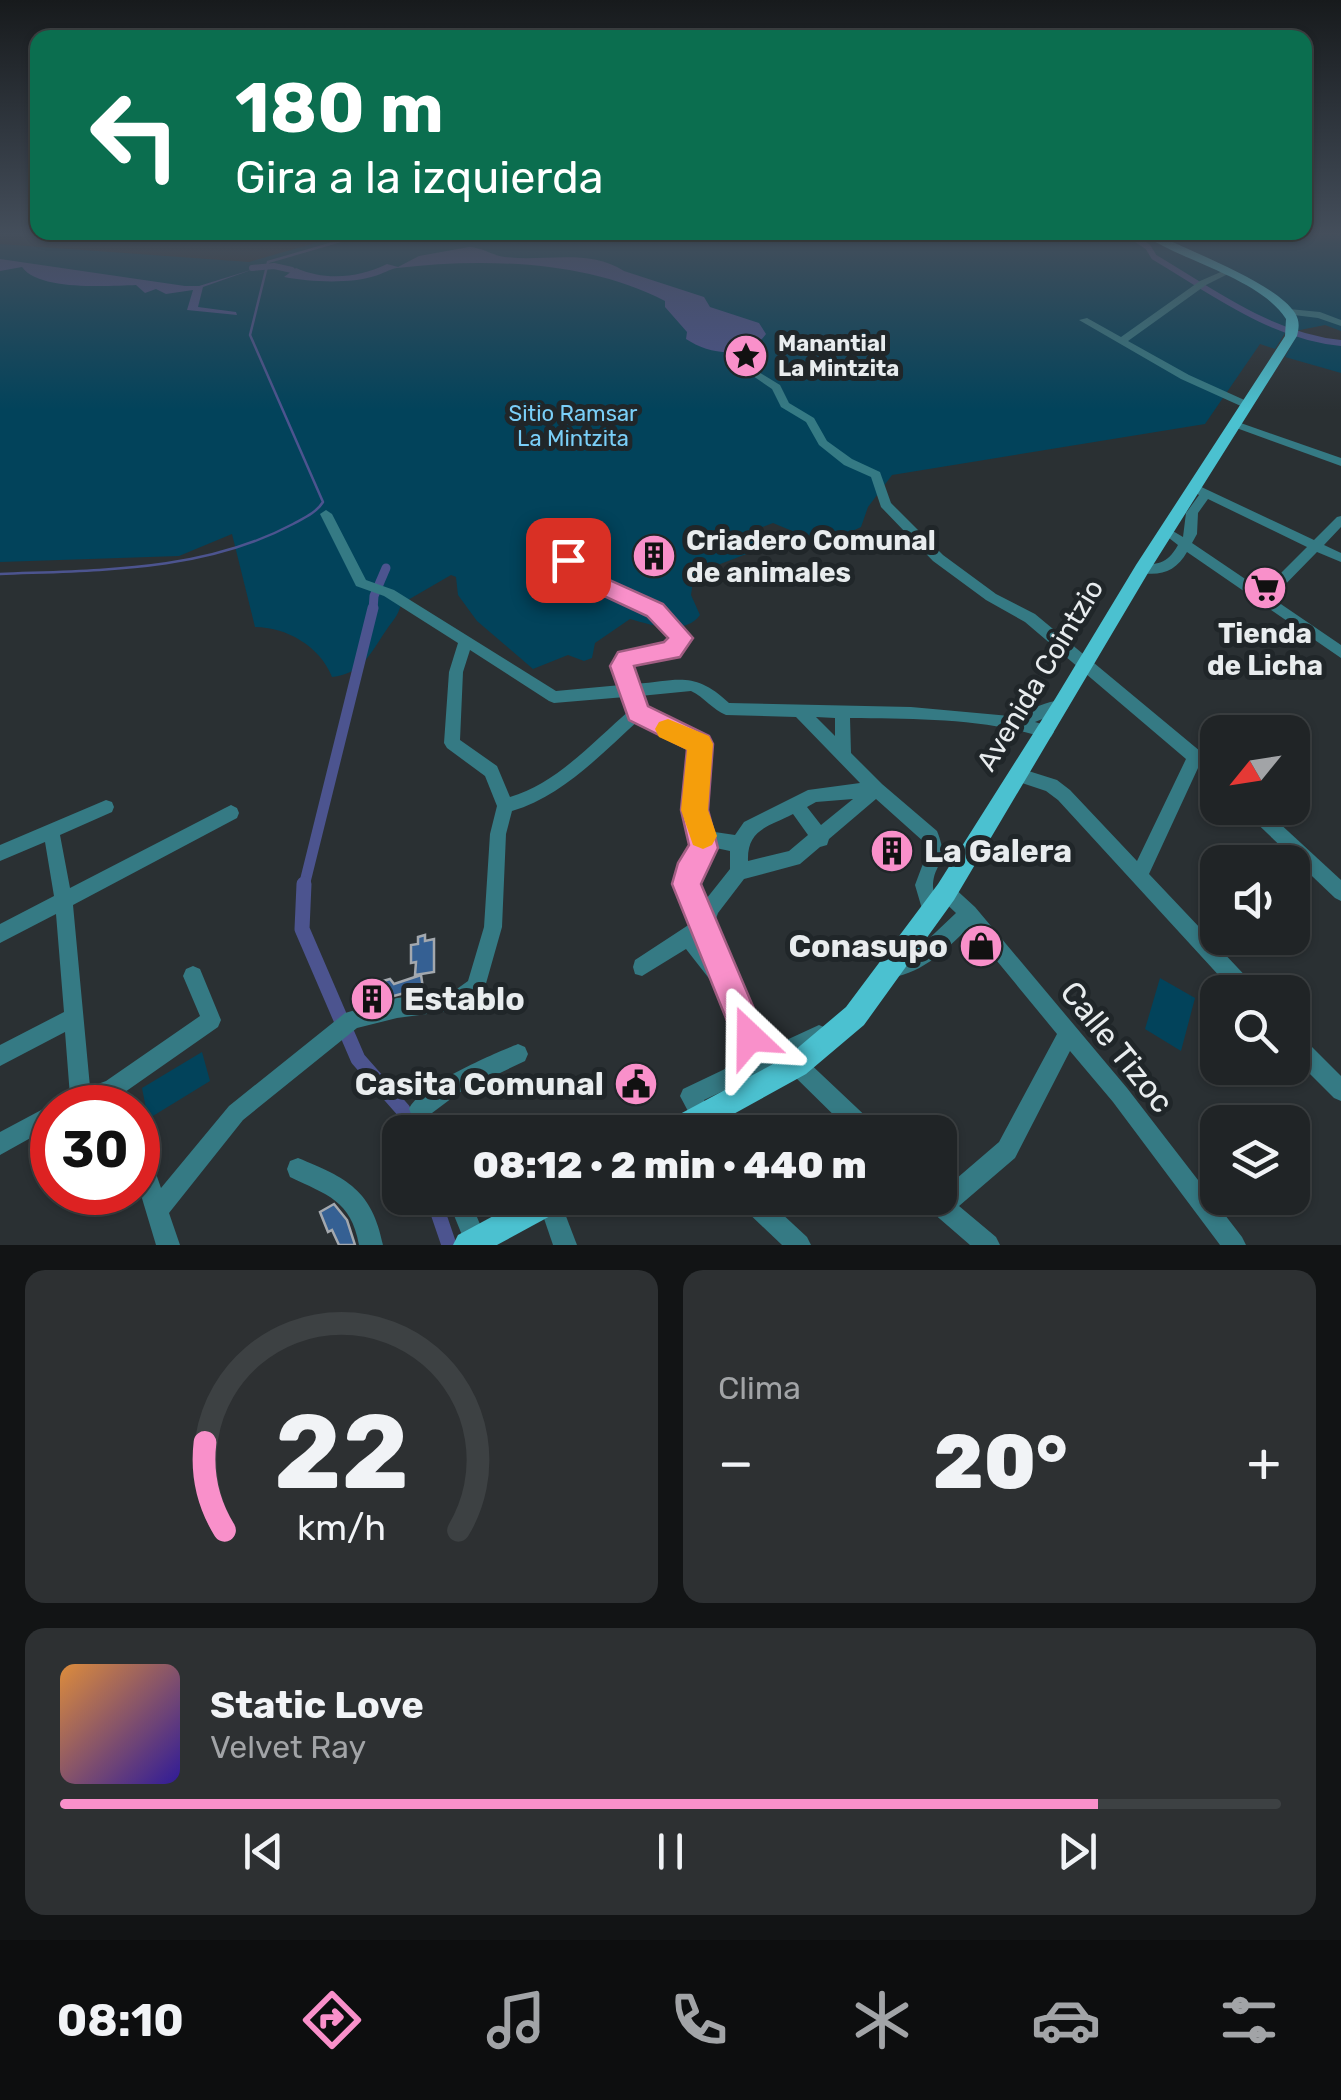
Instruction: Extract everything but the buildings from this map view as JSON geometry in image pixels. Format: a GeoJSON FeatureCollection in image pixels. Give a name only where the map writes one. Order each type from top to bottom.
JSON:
{"type":"FeatureCollection","features":[{"type":"Feature","properties":{"kind":"main road"},"geometry":{"type":"LineString","coordinates":[[1264,293],[1288,312]]}},
{"type":"Feature","properties":{"kind":"main road","name":"Avenida Cointzio"},"geometry":{"type":"LineString","coordinates":[[722,1115],[798,1065],[856,1016],[946,892],[1166,531],[1201,491],[1235,424],[1292,334],[1288,312]]}},
{"type":"Feature","properties":{"kind":"main road"},"geometry":{"type":"LineString","coordinates":[[472,1243],[523,1215]]}},
{"type":"Feature","properties":{"kind":"street"},"geometry":{"type":"LineString","coordinates":[[1122,341],[1188,293]]}},
{"type":"Feature","properties":{"kind":"street"},"geometry":{"type":"LineString","coordinates":[[1288,312],[1320,315],[1341,323]]}},
{"type":"Feature","properties":{"kind":"street"},"geometry":{"type":"LineString","coordinates":[[1084,320],[1247,405]]}},
{"type":"Feature","properties":{"kind":"street"},"geometry":{"type":"LineString","coordinates":[[757,374],[776,387],[785,404],[810,420],[823,443],[848,462],[876,475],[885,504],[938,558],[991,597],[1030,618],[1200,761]]}},
{"type":"Feature","properties":{"kind":"street"},"geometry":{"type":"LineString","coordinates":[[1235,424],[1341,462]]}},
{"type":"Feature","properties":{"kind":"street"},"geometry":{"type":"LineString","coordinates":[[1142,569],[1154,571],[1176,560],[1186,543],[1201,491],[1341,558]]}},
{"type":"Feature","properties":{"kind":"street"},"geometry":{"type":"LineString","coordinates":[[326,514],[361,583],[554,697],[692,686],[726,709],[842,710],[1023,723],[1046,732]]}},
{"type":"Feature","properties":{"kind":"street"},"geometry":{"type":"LineString","coordinates":[[1263,599],[1341,520]]}},
{"type":"Feature","properties":{"kind":"street"},"geometry":{"type":"LineString","coordinates":[[1166,531],[1341,652]]}},
{"type":"Feature","properties":{"kind":"street"},"geometry":{"type":"LineString","coordinates":[[568,541],[568,560],[589,578],[655,610],[682,638],[671,650],[627,658],[622,666],[638,712],[700,744],[695,810],[704,848],[688,872],[686,884],[697,932],[728,986],[750,1037],[733,1075]]}},
{"type":"Feature","properties":{"kind":"street"},"geometry":{"type":"LineString","coordinates":[[160,1207],[236,1113],[344,1026],[397,1008],[457,1000],[476,986],[493,927],[498,834],[506,806],[491,772],[452,743],[456,672],[466,642]]}},
{"type":"Feature","properties":{"kind":"street"},"geometry":{"type":"LineString","coordinates":[[1023,723],[1035,714],[1062,706]]}},
{"type":"Feature","properties":{"kind":"street"},"geometry":{"type":"LineString","coordinates":[[800,710],[876,788],[932,837],[936,852],[924,885],[931,913]]}},
{"type":"Feature","properties":{"kind":"street"},"geometry":{"type":"LineString","coordinates":[[842,710],[843,755]]}},
{"type":"Feature","properties":{"kind":"street"},"geometry":{"type":"LineString","coordinates":[[506,806],[520,804],[559,778],[638,712]]}},
{"type":"Feature","properties":{"kind":"street"},"geometry":{"type":"LineString","coordinates":[[1139,875],[1195,757]]}},
{"type":"Feature","properties":{"kind":"street"},"geometry":{"type":"LineString","coordinates":[[1019,775],[1051,785],[1064,794],[1231,975]]}},
{"type":"Feature","properties":{"kind":"street"},"geometry":{"type":"LineString","coordinates":[[738,872],[739,844],[750,827],[828,792],[876,788]]}},
{"type":"Feature","properties":{"kind":"street"},"geometry":{"type":"LineString","coordinates":[[642,967],[697,932],[738,872],[773,860],[794,858],[876,788]]}},
{"type":"Feature","properties":{"kind":"street"},"geometry":{"type":"LineString","coordinates":[[796,805],[820,838]]}},
{"type":"Feature","properties":{"kind":"street"},"geometry":{"type":"LineString","coordinates":[[0,853],[106,806]]}},
{"type":"Feature","properties":{"kind":"street"},"geometry":{"type":"LineString","coordinates":[[0,934],[232,813]]}},
{"type":"Feature","properties":{"kind":"street"},"geometry":{"type":"LineString","coordinates":[[1270,825],[1341,892]]}},
{"type":"Feature","properties":{"kind":"street"},"geometry":{"type":"LineString","coordinates":[[51,831],[64,902],[74,1017],[74,1085]]}},
{"type":"Feature","properties":{"kind":"street"},"geometry":{"type":"LineString","coordinates":[[703,838],[739,844]]}},
{"type":"Feature","properties":{"kind":"street","name":"Calle Tizoc"},"geometry":{"type":"LineString","coordinates":[[946,892],[969,913],[1120,1095],[1234,1245]]}},
{"type":"Feature","properties":{"kind":"street"},"geometry":{"type":"LineString","coordinates":[[889,970],[910,966],[927,956],[969,913]]}},
{"type":"Feature","properties":{"kind":"street"},"geometry":{"type":"LineString","coordinates":[[132,1085],[211,1020],[193,976]]}},
{"type":"Feature","properties":{"kind":"street"},"geometry":{"type":"LineString","coordinates":[[701,1115],[690,1096],[856,1016]]}},
{"type":"Feature","properties":{"kind":"street"},"geometry":{"type":"LineString","coordinates":[[0,1056],[74,1017]]}},
{"type":"Feature","properties":{"kind":"street"},"geometry":{"type":"LineString","coordinates":[[957,1187],[1007,1150],[1068,1034]]}},
{"type":"Feature","properties":{"kind":"street"},"geometry":{"type":"LineString","coordinates":[[423,1115],[420,1109],[453,1085],[518,1054]]}},
{"type":"Feature","properties":{"kind":"street"},"geometry":{"type":"LineString","coordinates":[[1310,1059],[1341,1091]]}},
{"type":"Feature","properties":{"kind":"street"},"geometry":{"type":"LineString","coordinates":[[798,1065],[849,1115]]}},
{"type":"Feature","properties":{"kind":"street"},"geometry":{"type":"LineString","coordinates":[[0,1144],[30,1127]]}},
{"type":"Feature","properties":{"kind":"street"},"geometry":{"type":"LineString","coordinates":[[298,1169],[356,1199],[368,1223],[371,1245]]}},
{"type":"Feature","properties":{"kind":"street"},"geometry":{"type":"LineString","coordinates":[[160,1212],[168,1245]]}},
{"type":"Feature","properties":{"kind":"street"},"geometry":{"type":"LineString","coordinates":[[463,1215],[472,1243]]}},
{"type":"Feature","properties":{"kind":"street"},"geometry":{"type":"LineString","coordinates":[[557,1215],[565,1245]]}},
{"type":"Feature","properties":{"kind":"street"},"geometry":{"type":"LineString","coordinates":[[767,1215],[799,1245]]}},
{"type":"Feature","properties":{"kind":"street"},"geometry":{"type":"LineString","coordinates":[[952,1215],[988,1245]]}},
{"type":"Feature","properties":{"kind":"green space","name":"Sitio Ramsar La Mintzita"},"geometry":{"type":"Polygon","coordinates":[[[0,293],[1341,293],[1341,331],[1325,325],[1285,333],[1275,349],[1260,344],[1205,424],[892,475],[868,507],[861,527],[827,537],[807,535],[773,523],[750,532],[753,542],[749,553],[694,574],[691,595],[700,615],[694,621],[667,627],[630,619],[595,643],[592,658],[584,661],[568,655],[533,669],[477,621],[458,595],[456,577],[451,575],[401,604],[364,662],[351,672],[332,677],[319,656],[301,640],[278,630],[255,627],[232,534],[179,556],[0,562],[0,293]]]}},
{"type":"Feature","properties":{"kind":"green space"},"geometry":{"type":"Polygon","coordinates":[[[1297,335],[1341,341],[1341,373],[1285,357],[1297,335]]]}},
{"type":"Feature","properties":{"kind":"green space"},"geometry":{"type":"Polygon","coordinates":[[[1160,978],[1195,998],[1181,1051],[1145,1029],[1160,978]]]}},
{"type":"Feature","properties":{"kind":"green space"},"geometry":{"type":"Polygon","coordinates":[[[202,1052],[210,1081],[160,1112],[160,1085],[147,1085],[202,1052]]]}},
{"type":"Feature","properties":{"kind":"water"},"geometry":{"type":"Polygon","coordinates":[[[192,293],[201,293],[198,307],[237,315],[187,310],[192,293]]]}},
{"type":"Feature","properties":{"kind":"water"},"geometry":{"type":"Polygon","coordinates":[[[648,293],[692,293],[704,297],[710,307],[759,323],[766,334],[739,351],[706,349],[686,339],[687,332],[665,307],[665,301],[648,293]]]}},
{"type":"Feature","properties":{"kind":"waterway"},"geometry":{"type":"LineString","coordinates":[[0,574],[112,569],[187,560],[259,540],[317,509],[323,502],[250,335],[260,293]]}},
{"type":"Feature","properties":{"kind":"waterway"},"geometry":{"type":"LineString","coordinates":[[1213,293],[1291,332],[1341,343]]}},
{"type":"Feature","properties":{"kind":"waterway"},"geometry":{"type":"LineString","coordinates":[[373,610],[374,596],[386,568]]}},
{"type":"Feature","properties":{"kind":"waterway"},"geometry":{"type":"LineString","coordinates":[[304,886],[373,608]]}},
{"type":"Feature","properties":{"kind":"waterway"},"geometry":{"type":"LineString","coordinates":[[304,884],[302,929],[358,1059],[405,1115]]}},
{"type":"Feature","properties":{"kind":"waterway"},"geometry":{"type":"LineString","coordinates":[[439,1215],[449,1245]]}},
{"type":"Feature","properties":{"kind":"slow traffic"},"geometry":{"type":"LineString","coordinates":[[668,729],[700,744],[695,810],[703,836]]}},
{"type":"Feature","properties":{"kind":"place","name":"Manantial La Mintzita"},"geometry":{"type":"Point","coordinates":[746,356]}},
{"type":"Feature","properties":{"kind":"place","name":"Criadero Comunal de animales"},"geometry":{"type":"Point","coordinates":[654,556]}},
{"type":"Feature","properties":{"kind":"place","name":"Tienda de Licha"},"geometry":{"type":"Point","coordinates":[1265,588]}},
{"type":"Feature","properties":{"kind":"place","name":"La Galera"},"geometry":{"type":"Point","coordinates":[892,851]}},
{"type":"Feature","properties":{"kind":"place","name":"Conasupo"},"geometry":{"type":"Point","coordinates":[981,946]}},
{"type":"Feature","properties":{"kind":"place","name":"Establo"},"geometry":{"type":"Point","coordinates":[372,999]}},
{"type":"Feature","properties":{"kind":"place","name":"Casita Comunal"},"geometry":{"type":"Point","coordinates":[636,1084]}},
{"type":"Feature","properties":{"kind":"route"},"geometry":{"type":"LineString","coordinates":[[568,560],[599,584],[655,610],[682,638],[671,650],[627,658],[622,666],[638,712],[700,744],[695,810],[704,848],[688,872],[686,884],[750,1037]]}}]}
